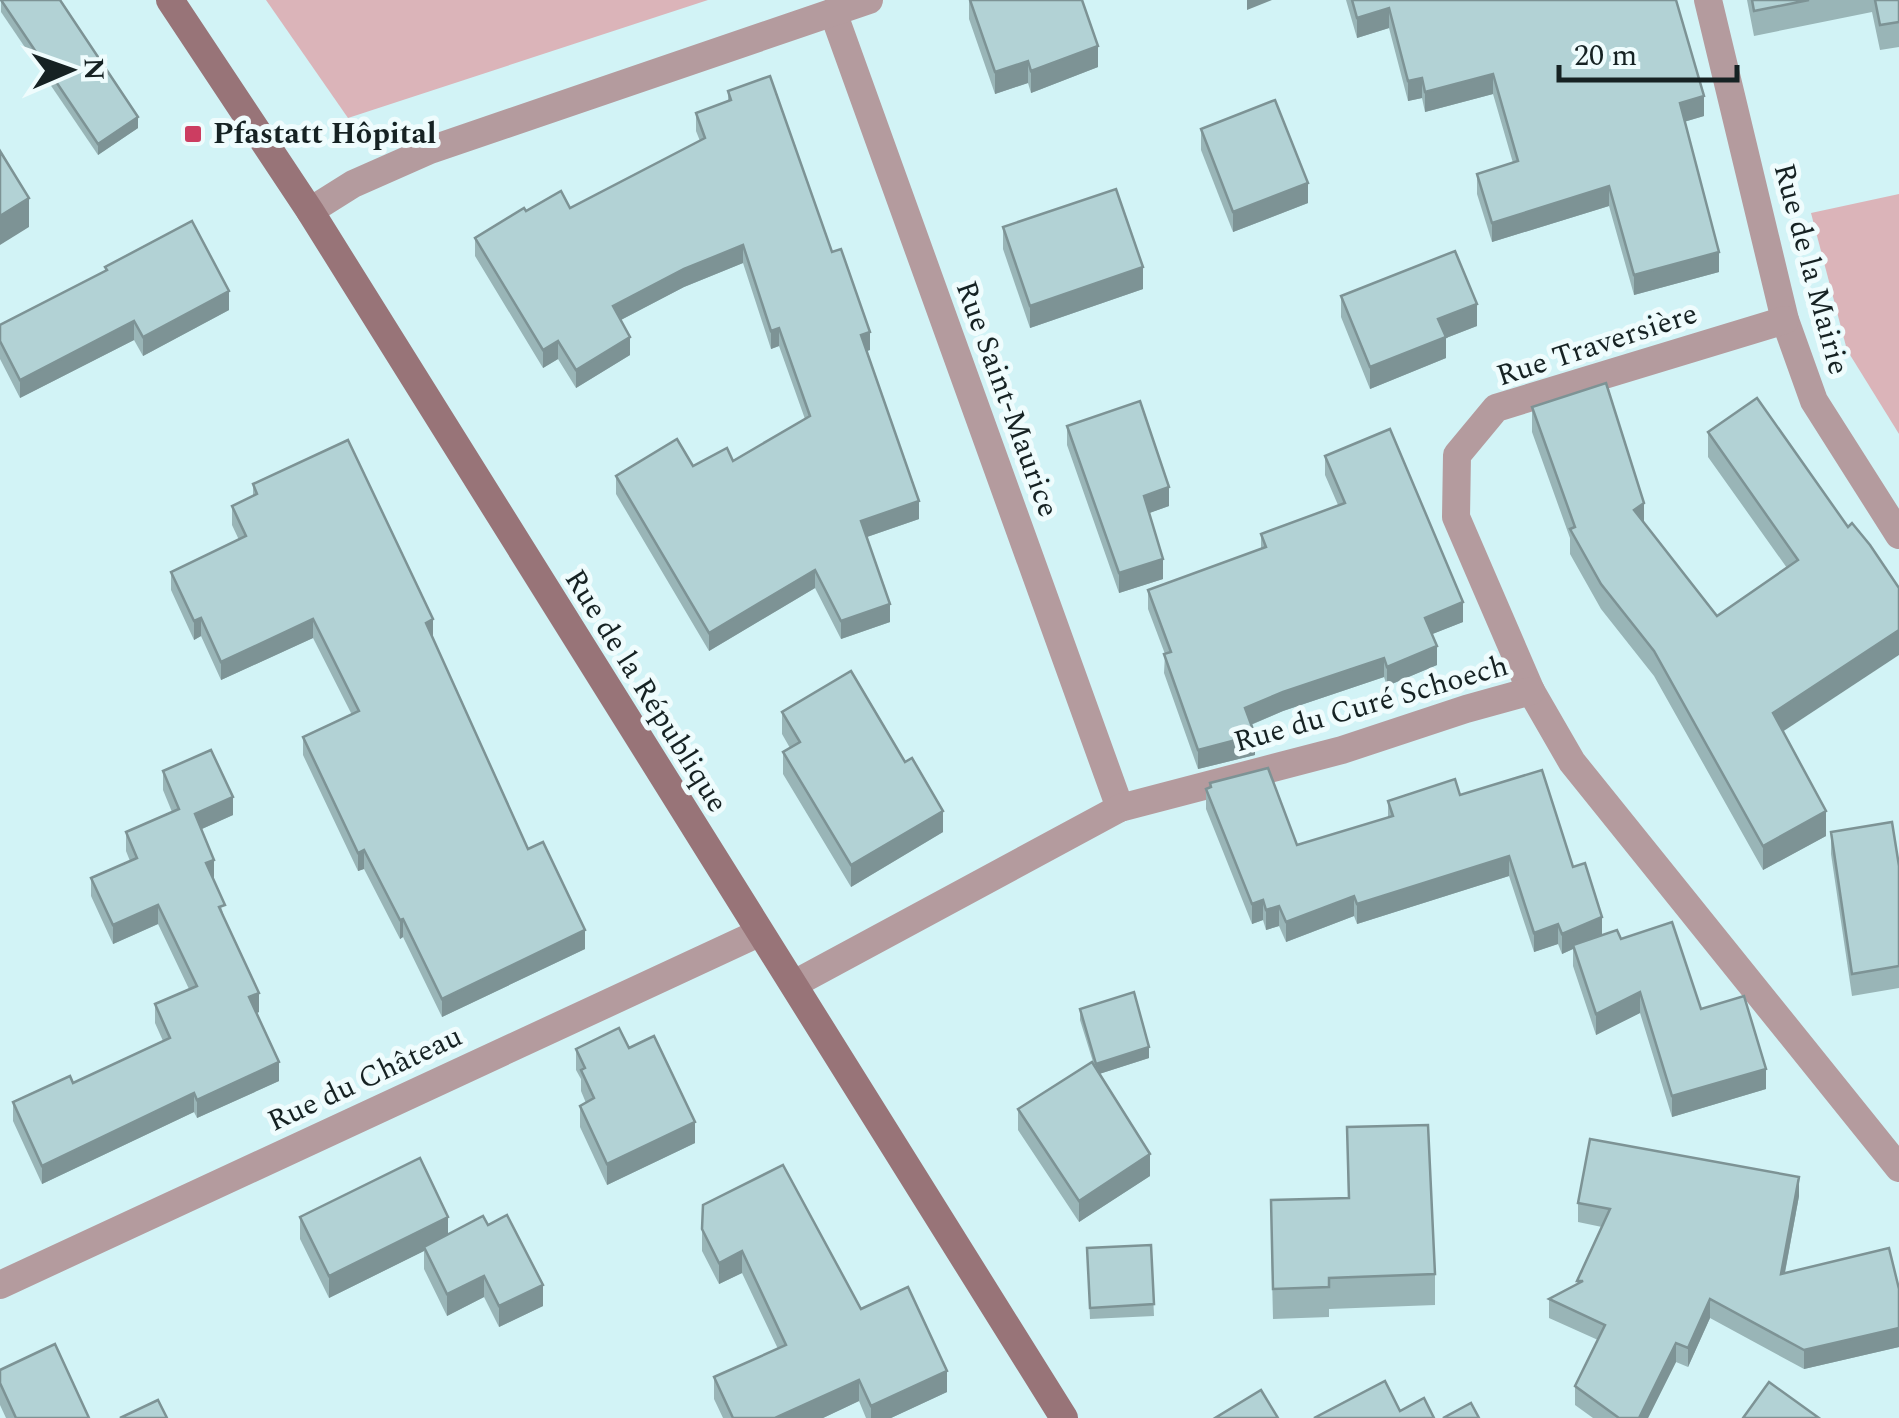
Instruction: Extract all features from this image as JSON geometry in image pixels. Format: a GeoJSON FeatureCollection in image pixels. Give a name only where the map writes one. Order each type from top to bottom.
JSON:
{"type":"FeatureCollection","features":[{"type":"Feature","properties":{"kind":"main road","name":"Rue de la République"},"geometry":{"type":"LineString","coordinates":[[170,0],[310,211],[1064,1418]]}},
{"type":"Feature","properties":{"kind":"street"},"geometry":{"type":"LineString","coordinates":[[310,211],[353,184],[430,150],[869,0]]}},
{"type":"Feature","properties":{"kind":"street","name":"Rue de la Mairie"},"geometry":{"type":"LineString","coordinates":[[1708,0],[1784,320],[1814,400],[1899,535]]}},
{"type":"Feature","properties":{"kind":"street","name":"Rue Saint-Maurice"},"geometry":{"type":"LineString","coordinates":[[833,12],[1120,808]]}},
{"type":"Feature","properties":{"kind":"street","name":"Rue Traversière"},"geometry":{"type":"LineString","coordinates":[[1531,692],[1456,518],[1457,455],[1496,408],[1784,320]]}},
{"type":"Feature","properties":{"kind":"street","name":"Rue du Curé Schoech"},"geometry":{"type":"LineString","coordinates":[[794,984],[1120,808],[1342,750],[1531,692],[1572,762],[1899,1168]]}},
{"type":"Feature","properties":{"kind":"street","name":"Rue du Château"},"geometry":{"type":"LineString","coordinates":[[0,1284],[758,933]]}},
{"type":"Feature","properties":{"kind":"shaded area"},"geometry":{"type":"Polygon","coordinates":[[[266,0],[708,0],[348,118],[266,0]]]}},
{"type":"Feature","properties":{"kind":"shaded area"},"geometry":{"type":"Polygon","coordinates":[[[1899,194],[1899,434],[1847,350],[1811,213],[1899,194]]]}},
{"type":"Feature","properties":{"kind":"building"},"geometry":{"type":"Polygon","coordinates":[[[1,0],[60,0],[138,117],[98,144],[1,0]]]}},
{"type":"Feature","properties":{"kind":"building"},"geometry":{"type":"Polygon","coordinates":[[[970,0],[1082,0],[1098,46],[1031,71],[1028,61],[995,72],[970,0]]]}},
{"type":"Feature","properties":{"kind":"building"},"geometry":{"type":"Polygon","coordinates":[[[1352,0],[1676,0],[1704,96],[1680,103],[1719,252],[1634,275],[1609,186],[1492,223],[1477,174],[1518,161],[1493,74],[1425,92],[1422,78],[1408,81],[1389,8],[1357,18],[1352,0]]]}},
{"type":"Feature","properties":{"kind":"building"},"geometry":{"type":"Polygon","coordinates":[[[1752,0],[1809,0],[1754,11],[1752,0]]]}},
{"type":"Feature","properties":{"kind":"building"},"geometry":{"type":"Polygon","coordinates":[[[1875,0],[1899,0],[1899,22],[1880,25],[1875,0]]]}},
{"type":"Feature","properties":{"kind":"building"},"geometry":{"type":"Polygon","coordinates":[[[770,76],[832,252],[841,249],[870,332],[861,335],[919,501],[861,521],[890,604],[841,621],[815,570],[709,633],[616,476],[677,439],[693,466],[727,448],[733,461],[810,416],[779,328],[771,331],[743,245],[684,269],[613,306],[630,337],[576,370],[558,341],[543,350],[475,238],[561,191],[570,208],[705,138],[696,113],[731,100],[728,91],[770,76]]]}},
{"type":"Feature","properties":{"kind":"building"},"geometry":{"type":"Polygon","coordinates":[[[1275,100],[1308,183],[1233,212],[1201,129],[1275,100]]]}},
{"type":"Feature","properties":{"kind":"building"},"geometry":{"type":"Polygon","coordinates":[[[0,151],[29,198],[0,216],[0,151]]]}},
{"type":"Feature","properties":{"kind":"building"},"geometry":{"type":"Polygon","coordinates":[[[1116,189],[1143,267],[1030,306],[1003,227],[1116,189]]]}},
{"type":"Feature","properties":{"kind":"building"},"geometry":{"type":"Polygon","coordinates":[[[192,221],[229,291],[143,337],[134,321],[20,380],[0,341],[0,325],[192,221]]]}},
{"type":"Feature","properties":{"kind":"building"},"geometry":{"type":"Polygon","coordinates":[[[1455,251],[1477,304],[1438,319],[1446,337],[1370,367],[1341,296],[1455,251]]]}},
{"type":"Feature","properties":{"kind":"building"},"geometry":{"type":"Polygon","coordinates":[[[1606,383],[1644,503],[1634,510],[1717,616],[1798,560],[1708,432],[1757,398],[1848,527],[1852,523],[1899,588],[1899,630],[1773,713],[1826,811],[1763,846],[1654,651],[1601,584],[1570,529],[1575,527],[1532,407],[1606,383]]]}},
{"type":"Feature","properties":{"kind":"building"},"geometry":{"type":"Polygon","coordinates":[[[1140,401],[1169,487],[1144,496],[1163,559],[1119,573],[1067,426],[1140,401]]]}},
{"type":"Feature","properties":{"kind":"building"},"geometry":{"type":"Polygon","coordinates":[[[1390,429],[1463,602],[1425,618],[1437,646],[1387,667],[1384,658],[1245,708],[1255,735],[1198,750],[1164,654],[1171,652],[1148,590],[1266,547],[1261,534],[1345,503],[1325,456],[1390,429]]]}},
{"type":"Feature","properties":{"kind":"building"},"geometry":{"type":"Polygon","coordinates":[[[348,440],[433,619],[426,623],[528,849],[543,842],[585,930],[442,999],[364,850],[358,853],[303,737],[359,711],[313,619],[221,662],[201,618],[194,621],[171,572],[246,536],[232,506],[257,494],[253,484],[348,440]]]}},
{"type":"Feature","properties":{"kind":"building"},"geometry":{"type":"Polygon","coordinates":[[[851,671],[905,762],[912,758],[943,811],[851,865],[783,752],[800,742],[782,712],[851,671]]]}},
{"type":"Feature","properties":{"kind":"building"},"geometry":{"type":"Polygon","coordinates":[[[211,750],[233,797],[195,814],[214,860],[206,863],[225,905],[219,907],[259,993],[249,997],[279,1062],[197,1100],[194,1093],[42,1166],[13,1102],[70,1076],[73,1083],[170,1038],[155,1004],[197,986],[158,905],[113,925],[91,878],[137,858],[126,832],[179,809],[163,771],[211,750]]]}},
{"type":"Feature","properties":{"kind":"building"},"geometry":{"type":"Polygon","coordinates":[[[1268,768],[1297,845],[1393,816],[1388,801],[1455,779],[1460,795],[1542,770],[1573,867],[1585,863],[1602,917],[1562,934],[1558,924],[1534,933],[1509,856],[1357,904],[1354,896],[1286,922],[1279,906],[1266,910],[1263,900],[1252,904],[1206,789],[1211,787],[1210,783],[1268,768]]]}},
{"type":"Feature","properties":{"kind":"building"},"geometry":{"type":"Polygon","coordinates":[[[1892,822],[1899,866],[1899,966],[1852,974],[1831,832],[1892,822]]]}},
{"type":"Feature","properties":{"kind":"building"},"geometry":{"type":"Polygon","coordinates":[[[1672,922],[1701,1009],[1744,996],[1766,1069],[1672,1096],[1640,992],[1596,1014],[1573,945],[1617,930],[1621,939],[1672,922]]]}},
{"type":"Feature","properties":{"kind":"building"},"geometry":{"type":"Polygon","coordinates":[[[1134,992],[1149,1047],[1096,1064],[1080,1009],[1134,992]]]}},
{"type":"Feature","properties":{"kind":"building"},"geometry":{"type":"Polygon","coordinates":[[[619,1028],[629,1048],[654,1036],[695,1122],[607,1164],[580,1106],[594,1098],[576,1049],[619,1028]]]}},
{"type":"Feature","properties":{"kind":"building"},"geometry":{"type":"Polygon","coordinates":[[[1092,1062],[1150,1154],[1079,1201],[1018,1109],[1092,1062]]]}},
{"type":"Feature","properties":{"kind":"building"},"geometry":{"type":"Polygon","coordinates":[[[1428,1125],[1435,1274],[1329,1278],[1329,1287],[1273,1289],[1271,1200],[1349,1198],[1347,1127],[1428,1125]]]}},
{"type":"Feature","properties":{"kind":"building"},"geometry":{"type":"Polygon","coordinates":[[[1590,1139],[1799,1177],[1781,1274],[1889,1248],[1899,1289],[1899,1328],[1804,1350],[1710,1299],[1688,1348],[1676,1343],[1639,1418],[1619,1418],[1575,1386],[1605,1325],[1549,1299],[1583,1281],[1577,1281],[1610,1209],[1578,1203],[1590,1139]]]}},
{"type":"Feature","properties":{"kind":"building"},"geometry":{"type":"Polygon","coordinates":[[[420,1158],[448,1217],[329,1276],[300,1217],[420,1158]]]}},
{"type":"Feature","properties":{"kind":"building"},"geometry":{"type":"Polygon","coordinates":[[[783,1165],[861,1309],[908,1287],[947,1371],[871,1406],[859,1380],[775,1418],[733,1418],[714,1377],[786,1345],[742,1251],[719,1263],[702,1229],[703,1205],[783,1165]]]}},
{"type":"Feature","properties":{"kind":"building"},"geometry":{"type":"Polygon","coordinates":[[[507,1215],[543,1285],[499,1306],[484,1276],[447,1294],[424,1247],[483,1216],[488,1225],[507,1215]]]}},
{"type":"Feature","properties":{"kind":"building"},"geometry":{"type":"Polygon","coordinates":[[[1151,1245],[1154,1304],[1090,1308],[1087,1248],[1151,1245]]]}},
{"type":"Feature","properties":{"kind":"building"},"geometry":{"type":"Polygon","coordinates":[[[55,1344],[89,1418],[16,1418],[0,1383],[0,1370],[55,1344]]]}},
{"type":"Feature","properties":{"kind":"building"},"geometry":{"type":"Polygon","coordinates":[[[1385,1381],[1400,1411],[1424,1398],[1434,1418],[1314,1418],[1385,1381]]]}},
{"type":"Feature","properties":{"kind":"building"},"geometry":{"type":"Polygon","coordinates":[[[1769,1382],[1819,1418],[1743,1418],[1769,1382]]]}},
{"type":"Feature","properties":{"kind":"building"},"geometry":{"type":"Polygon","coordinates":[[[1261,1390],[1278,1418],[1215,1418],[1261,1390]]]}},
{"type":"Feature","properties":{"kind":"building"},"geometry":{"type":"Polygon","coordinates":[[[158,1400],[167,1418],[120,1418],[158,1400]]]}},
{"type":"Feature","properties":{"kind":"building"},"geometry":{"type":"Polygon","coordinates":[[[1471,1403],[1479,1418],[1443,1418],[1471,1403]]]}},
{"type":"Feature","properties":{"kind":"place","name":"Pfastatt Hôpital"},"geometry":{"type":"Point","coordinates":[193,134]}}]}
